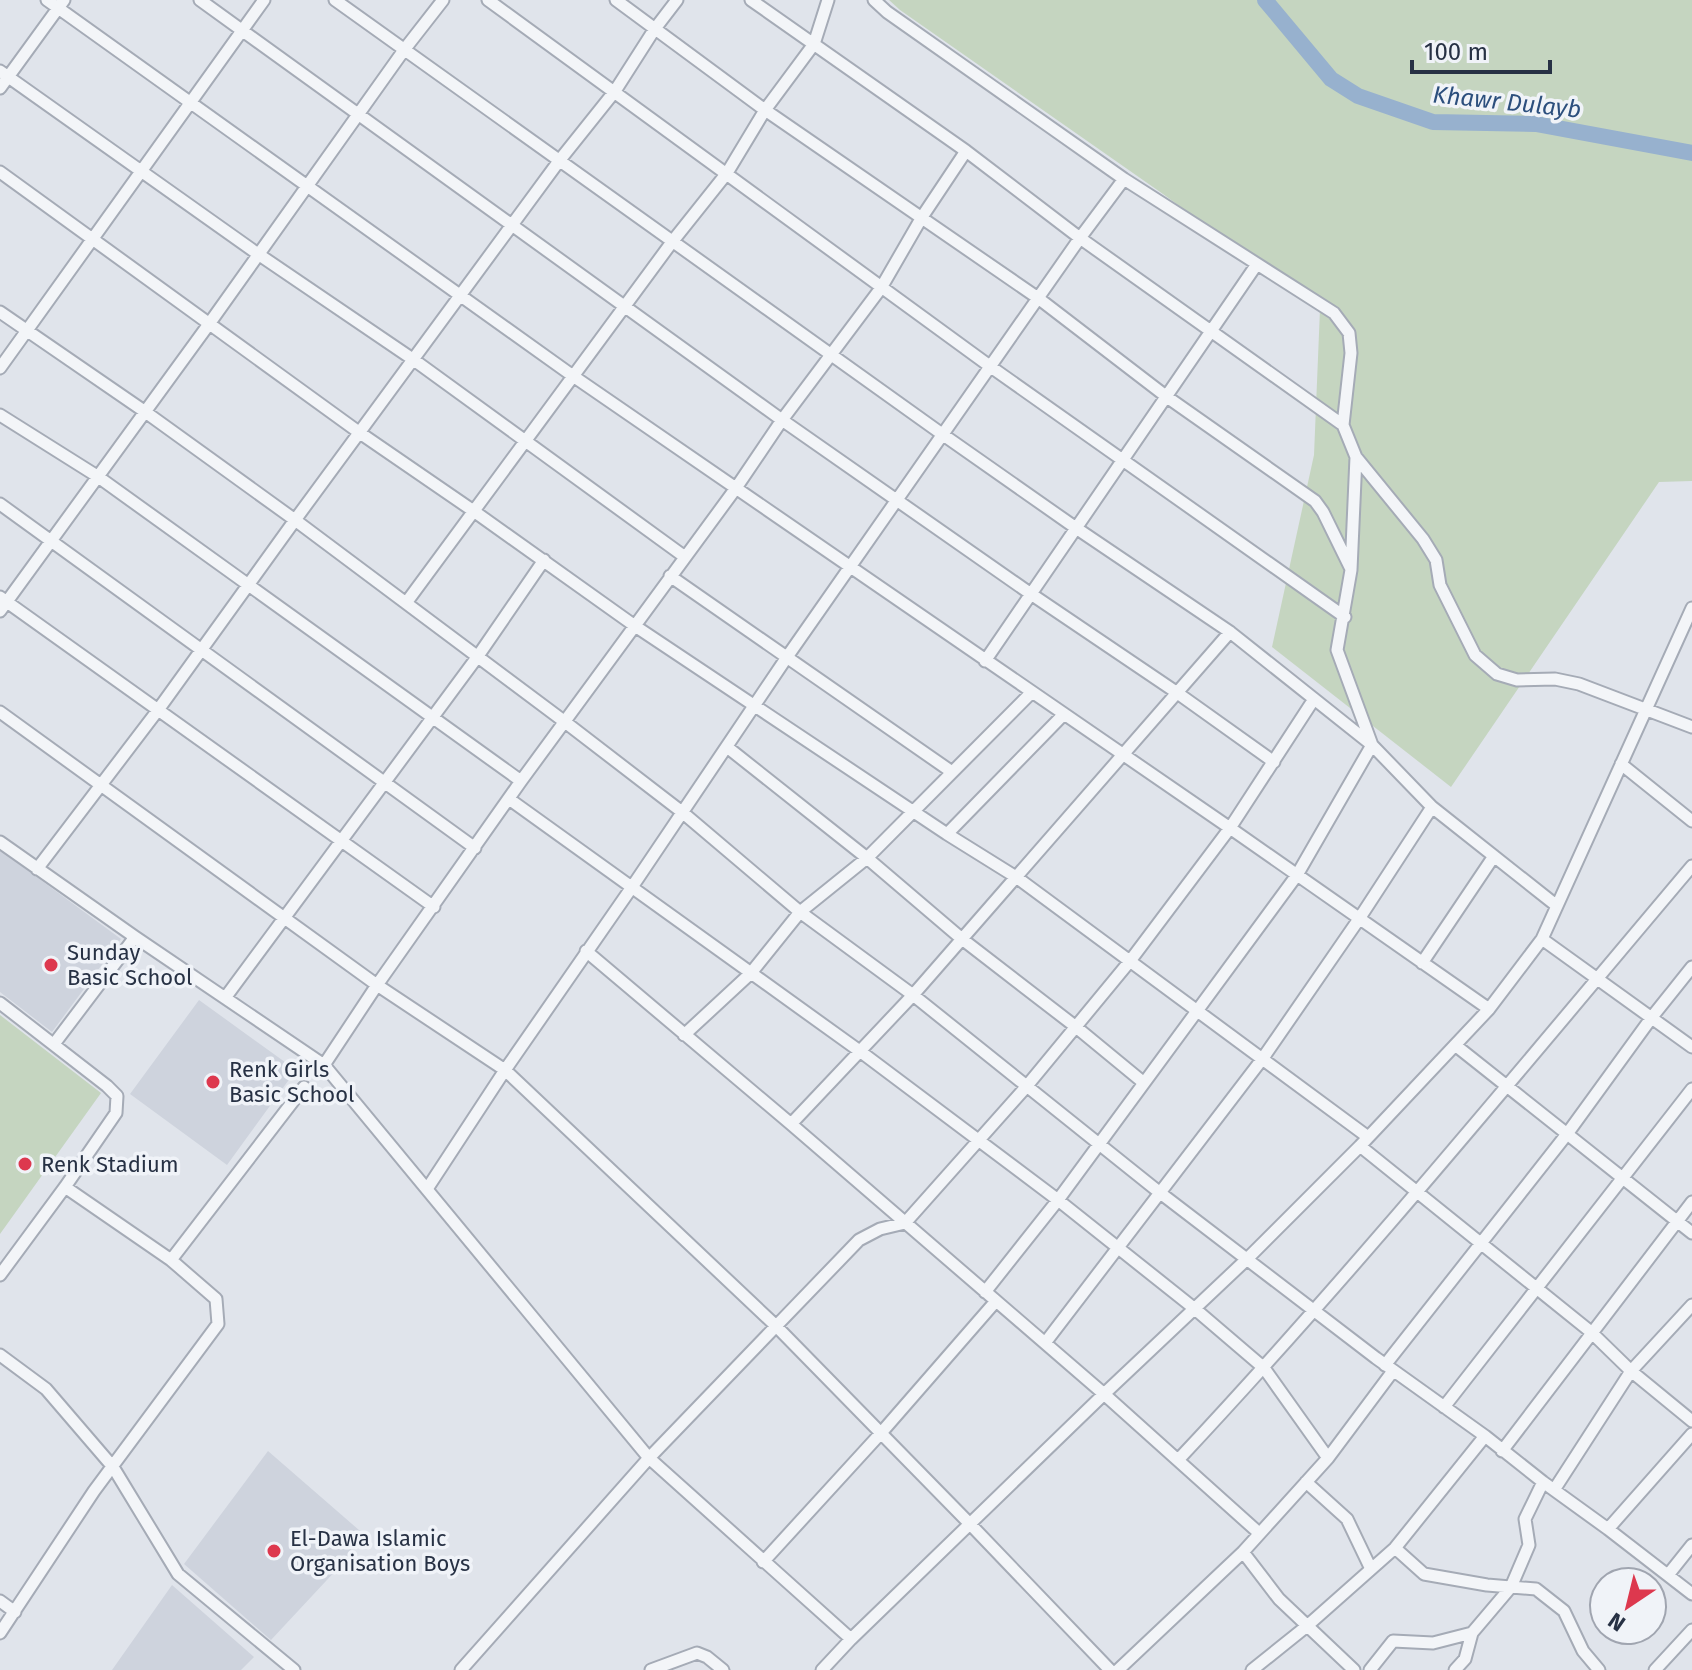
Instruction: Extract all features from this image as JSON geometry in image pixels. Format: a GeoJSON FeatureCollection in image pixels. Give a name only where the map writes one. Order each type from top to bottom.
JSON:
{"type":"FeatureCollection","features":[{"type":"Feature","properties":{"kind":"street"},"geometry":{"type":"LineString","coordinates":[[47,0],[61,4],[190,102],[573,376],[1489,1009]]}},
{"type":"Feature","properties":{"kind":"street"},"geometry":{"type":"LineString","coordinates":[[200,0],[782,420],[1274,762]]}},
{"type":"Feature","properties":{"kind":"street"},"geometry":{"type":"LineString","coordinates":[[0,368],[264,0]]}},
{"type":"Feature","properties":{"kind":"street"},"geometry":{"type":"LineString","coordinates":[[335,0],[831,356],[1230,632],[1372,745],[1432,807],[1557,906]]}},
{"type":"Feature","properties":{"kind":"street"},"geometry":{"type":"LineString","coordinates":[[434,907],[2,603],[443,0]]}},
{"type":"Feature","properties":{"kind":"street"},"geometry":{"type":"LineString","coordinates":[[488,0],[881,288],[1345,617]]}},
{"type":"Feature","properties":{"kind":"street"},"geometry":{"type":"LineString","coordinates":[[616,0],[765,110],[1038,298],[1167,397],[1315,501],[1351,570]]}},
{"type":"Feature","properties":{"kind":"street"},"geometry":{"type":"LineString","coordinates":[[37,869],[158,710],[559,161],[615,91],[677,0]]}},
{"type":"Feature","properties":{"kind":"street"},"geometry":{"type":"LineString","coordinates":[[751,0],[966,151],[1080,238],[1343,425]]}},
{"type":"Feature","properties":{"kind":"street"},"geometry":{"type":"LineString","coordinates":[[406,603],[624,306],[727,173],[765,110],[814,44],[828,0]]}},
{"type":"Feature","properties":{"kind":"street"},"geometry":{"type":"LineString","coordinates":[[874,0],[1124,179],[1334,313],[1349,333],[1351,353],[1343,425],[1356,457],[1423,539],[1436,560],[1440,585],[1475,655],[1497,674],[1517,680],[1555,679],[1579,684],[1692,727]]}},
{"type":"Feature","properties":{"kind":"street"},"geometry":{"type":"LineString","coordinates":[[0,88],[4,74],[61,4]]}},
{"type":"Feature","properties":{"kind":"street"},"geometry":{"type":"LineString","coordinates":[[4,74],[414,360],[685,557]]}},
{"type":"Feature","properties":{"kind":"street"},"geometry":{"type":"LineString","coordinates":[[324,1065],[521,781],[881,288],[922,217],[966,151]]}},
{"type":"Feature","properties":{"kind":"street"},"geometry":{"type":"LineString","coordinates":[[0,172],[360,433],[635,626],[1016,877],[1198,1010],[1263,1058],[1364,1142],[1417,1192],[1591,1332],[1631,1371],[1692,1421]]}},
{"type":"Feature","properties":{"kind":"street"},"geometry":{"type":"LineString","coordinates":[[427,1189],[849,567],[1124,179]]}},
{"type":"Feature","properties":{"kind":"street"},"geometry":{"type":"LineString","coordinates":[[985,661],[1257,264]]}},
{"type":"Feature","properties":{"kind":"street"},"geometry":{"type":"LineString","coordinates":[[0,312],[144,411],[478,656],[682,812],[800,912],[913,995],[1159,1192],[1389,1368],[1485,1436],[1656,1566]]}},
{"type":"Feature","properties":{"kind":"street"},"geometry":{"type":"LineString","coordinates":[[0,415],[97,476],[521,781]]}},
{"type":"Feature","properties":{"kind":"street"},"geometry":{"type":"LineString","coordinates":[[1356,457],[1351,570],[1337,650],[1372,745]]}},
{"type":"Feature","properties":{"kind":"street"},"geometry":{"type":"LineString","coordinates":[[0,504],[475,848]]}},
{"type":"Feature","properties":{"kind":"street"},"geometry":{"type":"LineString","coordinates":[[225,998],[478,656],[544,560]]}},
{"type":"Feature","properties":{"kind":"street"},"geometry":{"type":"LineString","coordinates":[[670,576],[952,772]]}},
{"type":"Feature","properties":{"kind":"street"},"geometry":{"type":"LineString","coordinates":[[822,1670],[1247,1259],[1364,1142],[1489,1009],[1542,939],[1646,708],[1689,623],[1692,608]]}},
{"type":"Feature","properties":{"kind":"street"},"geometry":{"type":"LineString","coordinates":[[791,1124],[913,995],[1230,632]]}},
{"type":"Feature","properties":{"kind":"street"},"geometry":{"type":"LineString","coordinates":[[684,1035],[751,973],[800,912],[867,858],[1031,693]]}},
{"type":"Feature","properties":{"kind":"street"},"geometry":{"type":"LineString","coordinates":[[461,1670],[649,1458],[775,1325],[859,1240],[880,1229],[905,1223],[979,1142],[1130,961],[1230,828],[1314,699]]}},
{"type":"Feature","properties":{"kind":"street"},"geometry":{"type":"LineString","coordinates":[[0,712],[377,985],[505,1070],[775,1325],[1110,1670]]}},
{"type":"Feature","properties":{"kind":"street"},"geometry":{"type":"LineString","coordinates":[[947,834],[1063,715]]}},
{"type":"Feature","properties":{"kind":"street"},"geometry":{"type":"LineString","coordinates":[[985,1292],[1058,1200],[1297,875],[1372,745]]}},
{"type":"Feature","properties":{"kind":"street"},"geometry":{"type":"LineString","coordinates":[[727,747],[1144,1083]]}},
{"type":"Feature","properties":{"kind":"street"},"geometry":{"type":"LineString","coordinates":[[1621,764],[1692,821]]}},
{"type":"Feature","properties":{"kind":"street"},"geometry":{"type":"LineString","coordinates":[[509,799],[861,1052],[1058,1200],[1195,1309],[1264,1368],[1328,1458]]}},
{"type":"Feature","properties":{"kind":"street"},"geometry":{"type":"LineString","coordinates":[[1045,1343],[1263,1058],[1432,807]]}},
{"type":"Feature","properties":{"kind":"street"},"geometry":{"type":"LineString","coordinates":[[0,842],[324,1065],[649,1458],[851,1639]]}},
{"type":"Feature","properties":{"kind":"street"},"geometry":{"type":"LineString","coordinates":[[1422,963],[1494,856]]}},
{"type":"Feature","properties":{"kind":"street"},"geometry":{"type":"LineString","coordinates":[[1178,1460],[1264,1368],[1417,1192],[1692,866]]}},
{"type":"Feature","properties":{"kind":"street"},"geometry":{"type":"LineString","coordinates":[[54,1044],[135,937]]}},
{"type":"Feature","properties":{"kind":"street"},"geometry":{"type":"LineString","coordinates":[[1542,939],[1692,1047]]}},
{"type":"Feature","properties":{"kind":"street"},"geometry":{"type":"LineString","coordinates":[[586,951],[1104,1394],[1259,1533]]}},
{"type":"Feature","properties":{"kind":"street"},"geometry":{"type":"LineString","coordinates":[[1118,1670],[1243,1552],[1328,1458],[1480,1243],[1567,1134],[1692,967]]}},
{"type":"Feature","properties":{"kind":"street"},"geometry":{"type":"LineString","coordinates":[[0,1003],[117,1096],[118,1105],[116,1113],[65,1187],[0,1275]]}},
{"type":"Feature","properties":{"kind":"street"},"geometry":{"type":"LineString","coordinates":[[1455,1045],[1692,1233]]}},
{"type":"Feature","properties":{"kind":"street"},"geometry":{"type":"LineString","coordinates":[[171,1260],[304,1087]]}},
{"type":"Feature","properties":{"kind":"street"},"geometry":{"type":"LineString","coordinates":[[1444,1407],[1692,1089]]}},
{"type":"Feature","properties":{"kind":"street"},"geometry":{"type":"LineString","coordinates":[[0,1633],[94,1491],[218,1324],[216,1299],[171,1260],[65,1187]]}},
{"type":"Feature","properties":{"kind":"street"},"geometry":{"type":"LineString","coordinates":[[1502,1451],[1692,1202]]}},
{"type":"Feature","properties":{"kind":"street"},"geometry":{"type":"LineString","coordinates":[[763,1562],[996,1301]]}},
{"type":"Feature","properties":{"kind":"street"},"geometry":{"type":"LineString","coordinates":[[1554,1490],[1631,1371],[1692,1305]]}},
{"type":"Feature","properties":{"kind":"street"},"geometry":{"type":"LineString","coordinates":[[0,1355],[46,1389],[113,1467],[178,1574],[294,1670]]}},
{"type":"Feature","properties":{"kind":"street"},"geometry":{"type":"LineString","coordinates":[[1608,1529],[1692,1434]]}},
{"type":"Feature","properties":{"kind":"street"},"geometry":{"type":"LineString","coordinates":[[1252,1670],[1395,1548],[1485,1436]]}},
{"type":"Feature","properties":{"kind":"street"},"geometry":{"type":"LineString","coordinates":[[1306,1482],[1347,1519],[1371,1569]]}},
{"type":"Feature","properties":{"kind":"street"},"geometry":{"type":"LineString","coordinates":[[1460,1668],[1472,1633],[1511,1587],[1529,1545],[1525,1519],[1543,1482]]}},
{"type":"Feature","properties":{"kind":"street"},"geometry":{"type":"LineString","coordinates":[[1692,1545],[1668,1575],[1692,1594]]}},
{"type":"Feature","properties":{"kind":"street"},"geometry":{"type":"LineString","coordinates":[[1395,1548],[1424,1574],[1487,1585],[1536,1589],[1564,1611],[1583,1651],[1599,1670]]}},
{"type":"Feature","properties":{"kind":"street"},"geometry":{"type":"LineString","coordinates":[[1243,1552],[1279,1599],[1354,1670]]}},
{"type":"Feature","properties":{"kind":"street"},"geometry":{"type":"LineString","coordinates":[[0,1601],[15,1612]]}},
{"type":"Feature","properties":{"kind":"street"},"geometry":{"type":"LineString","coordinates":[[1655,1670],[1692,1630]]}},
{"type":"Feature","properties":{"kind":"street"},"geometry":{"type":"LineString","coordinates":[[1370,1670],[1393,1641],[1433,1643],[1472,1633]]}},
{"type":"Feature","properties":{"kind":"street"},"geometry":{"type":"LineString","coordinates":[[651,1670],[697,1653],[723,1670]]}},
{"type":"Feature","properties":{"kind":"shaded area","name":"Sunday Basic School"},"geometry":{"type":"Polygon","coordinates":[[[0,850],[121,939],[52,1032],[0,992],[0,850]]]}},
{"type":"Feature","properties":{"kind":"shaded area","name":"Renk Girls Basic School"},"geometry":{"type":"Polygon","coordinates":[[[199,1000],[296,1070],[227,1165],[130,1094],[199,1000]]]}},
{"type":"Feature","properties":{"kind":"shaded area","name":"El-Dawa Islamic Organisation Boys"},"geometry":{"type":"Polygon","coordinates":[[[268,1451],[367,1537],[271,1640],[184,1564],[268,1451]]]}},
{"type":"Feature","properties":{"kind":"shaded area"},"geometry":{"type":"Polygon","coordinates":[[[172,1585],[254,1657],[241,1670],[112,1670],[172,1585]]]}},
{"type":"Feature","properties":{"kind":"green space"},"geometry":{"type":"Polygon","coordinates":[[[889,0],[1692,0],[1692,481],[1659,482],[1451,787],[1272,647],[1314,455],[1320,309],[889,0]]]}},
{"type":"Feature","properties":{"kind":"green space","name":"Renk Stadium"},"geometry":{"type":"Polygon","coordinates":[[[0,1015],[101,1093],[0,1234],[0,1015]]]}},
{"type":"Feature","properties":{"kind":"waterway","name":"Khawr Dulayb"},"geometry":{"type":"LineString","coordinates":[[1265,0],[1331,79],[1358,96],[1433,122],[1536,124],[1692,153]]}},
{"type":"Feature","properties":{"kind":"place","name":"Sunday Basic School"},"geometry":{"type":"Point","coordinates":[51,965]}},
{"type":"Feature","properties":{"kind":"place","name":"Renk Girls Basic School"},"geometry":{"type":"Point","coordinates":[213,1082]}},
{"type":"Feature","properties":{"kind":"place","name":"Renk Stadium"},"geometry":{"type":"Point","coordinates":[25,1164]}},
{"type":"Feature","properties":{"kind":"place","name":"El-Dawa Islamic Organisation Boys"},"geometry":{"type":"Point","coordinates":[274,1551]}}]}
